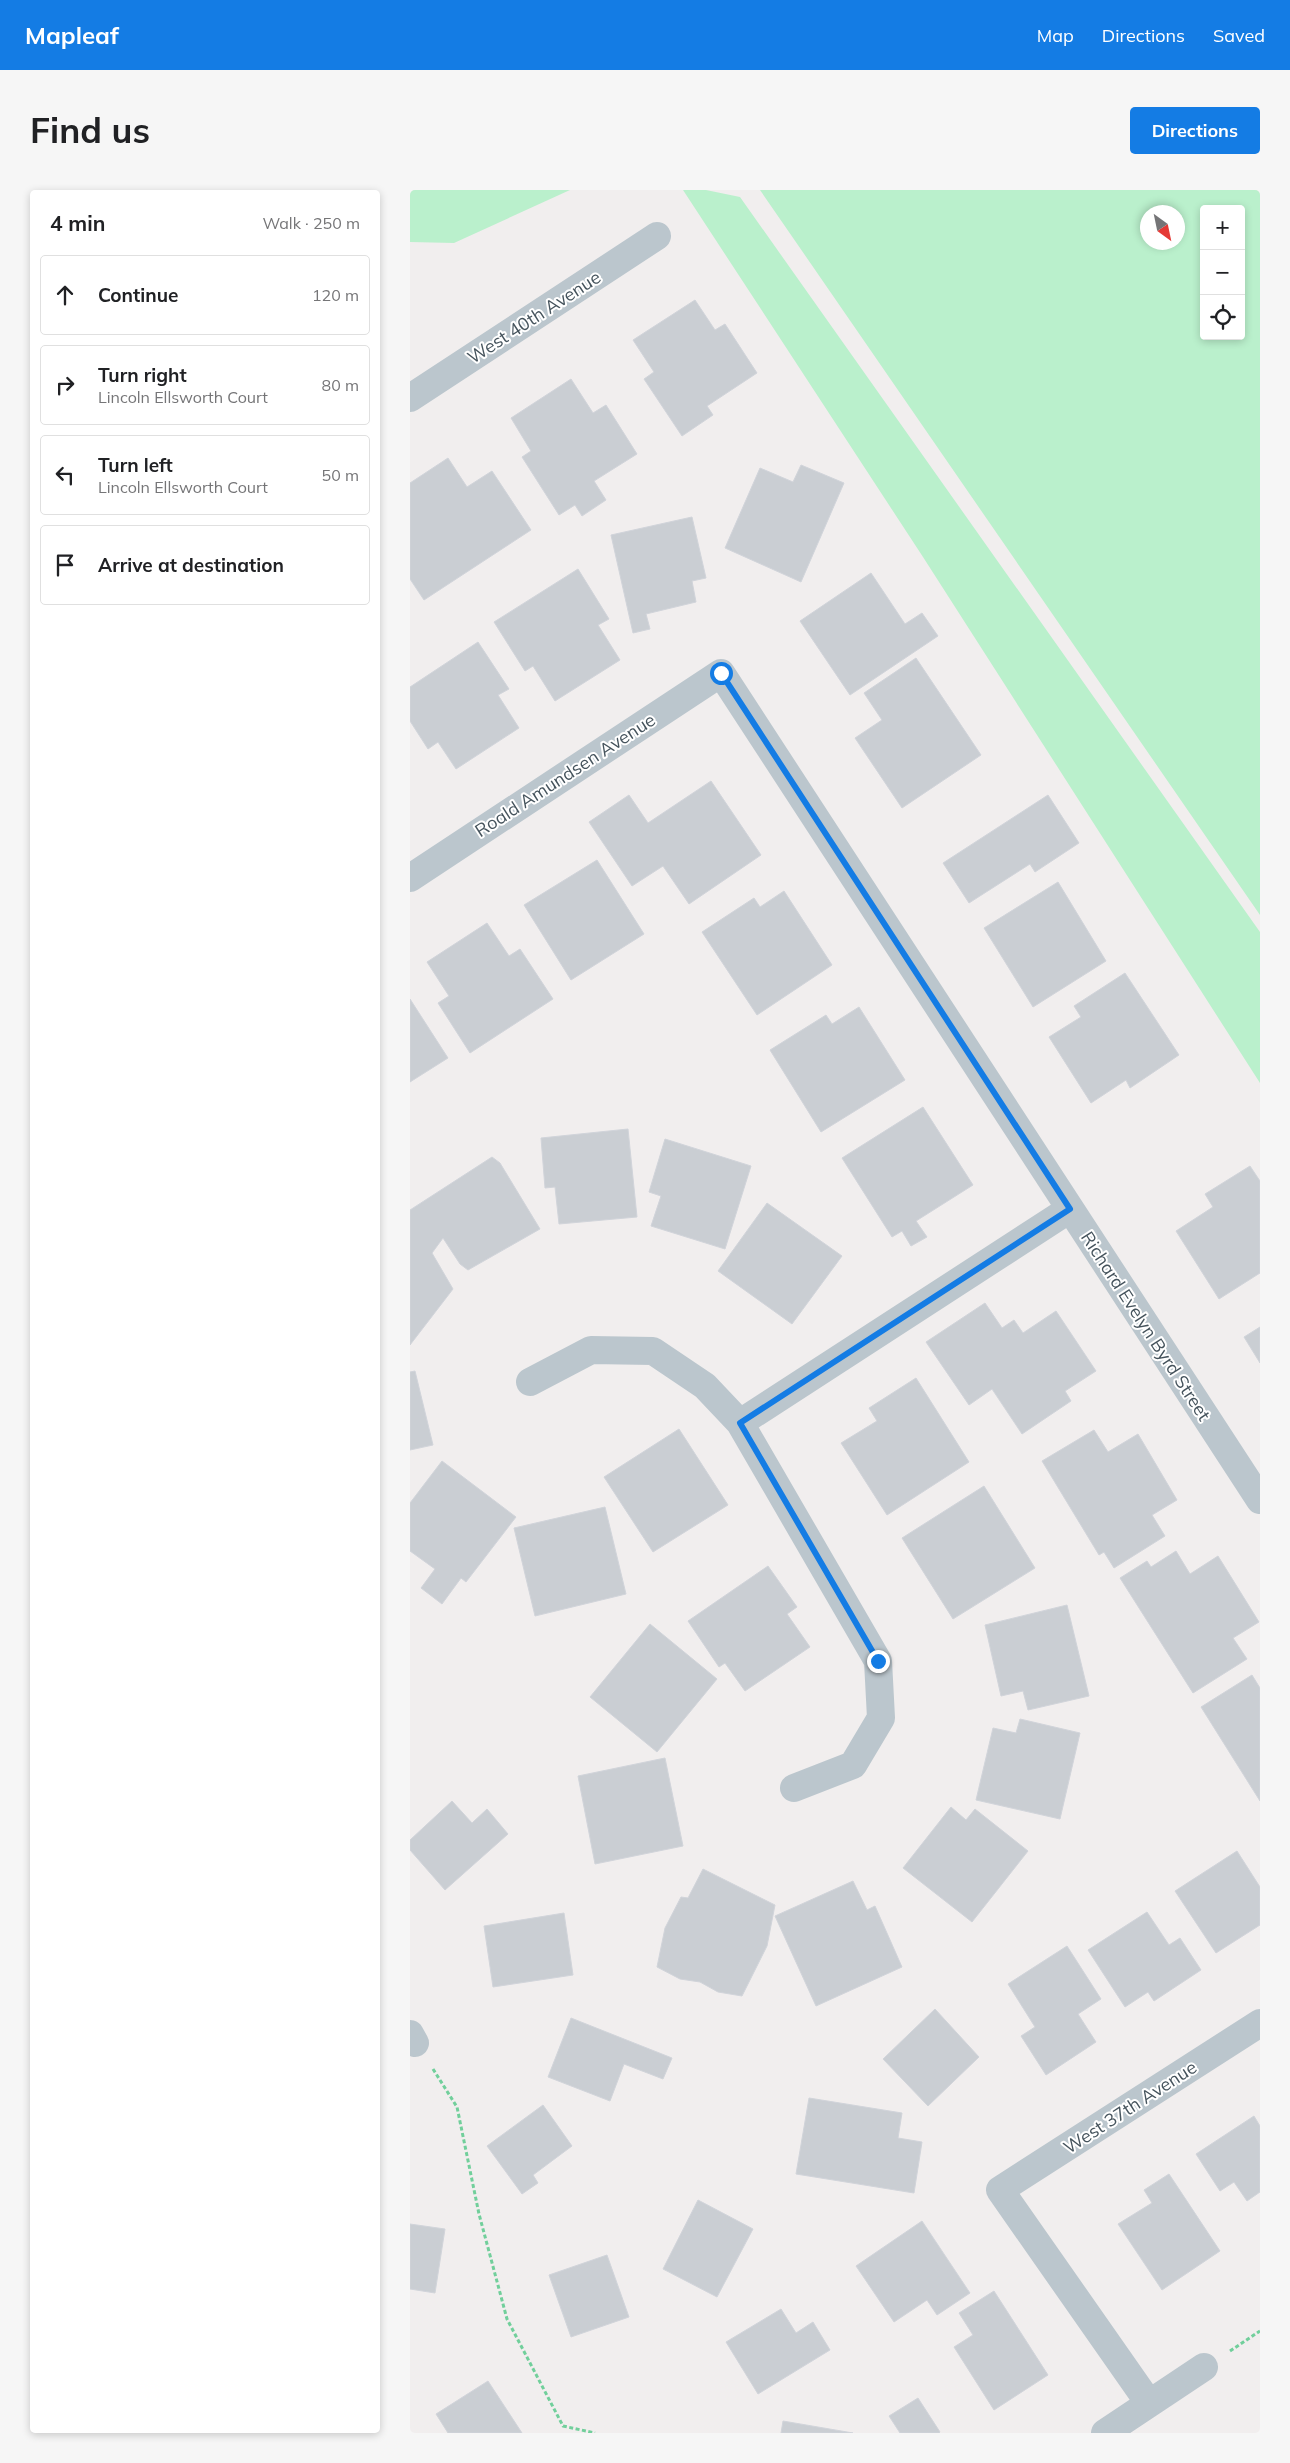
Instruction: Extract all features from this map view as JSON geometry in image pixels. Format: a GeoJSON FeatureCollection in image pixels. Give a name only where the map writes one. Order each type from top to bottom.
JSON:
{"type":"FeatureCollection","features":[{"type":"Feature","properties":{"kind":"street","name":"West 40th Avenue"},"geometry":{"type":"LineString","coordinates":[[410,398],[657,236]]}},
{"type":"Feature","properties":{"kind":"street","name":"Roald Amundsen Avenue"},"geometry":{"type":"LineString","coordinates":[[410,878],[721,673]]}},
{"type":"Feature","properties":{"kind":"street","name":"Richard Evelyn Byrd Street"},"geometry":{"type":"LineString","coordinates":[[721,673],[1260,1500]]}},
{"type":"Feature","properties":{"kind":"street"},"geometry":{"type":"LineString","coordinates":[[740,1423],[1070,1209]]}},
{"type":"Feature","properties":{"kind":"street"},"geometry":{"type":"LineString","coordinates":[[530,1382],[591,1350],[654,1351],[705,1386],[740,1423],[878,1661],[881,1718],[853,1765],[794,1788]]}},
{"type":"Feature","properties":{"kind":"street","name":"West 37th Avenue"},"geometry":{"type":"LineString","coordinates":[[1149,2403],[1000,2190],[1260,2023]]}},
{"type":"Feature","properties":{"kind":"street"},"geometry":{"type":"LineString","coordinates":[[1105,2433],[1204,2367]]}},
{"type":"Feature","properties":{"kind":"path"},"geometry":{"type":"LineString","coordinates":[[418,2047],[457,2107],[479,2214],[507,2319],[563,2426],[595,2433]]}},
{"type":"Feature","properties":{"kind":"green space"},"geometry":{"type":"Polygon","coordinates":[[[410,190],[570,190],[454,243],[410,242],[410,190]]]}},
{"type":"Feature","properties":{"kind":"green space"},"geometry":{"type":"Polygon","coordinates":[[[683,190],[706,190],[740,197],[1260,932],[1260,1083],[923,557],[683,190]]]}},
{"type":"Feature","properties":{"kind":"green space"},"geometry":{"type":"Polygon","coordinates":[[[760,190],[1260,190],[1260,915],[760,190]]]}},
{"type":"Feature","properties":{"kind":"building"},"geometry":{"type":"Polygon","coordinates":[[[695,300],[715,330],[725,324],[757,373],[707,406],[713,415],[682,436],[644,379],[654,372],[633,340],[695,300]]]}},
{"type":"Feature","properties":{"kind":"building"},"geometry":{"type":"Polygon","coordinates":[[[571,379],[593,413],[606,405],[637,454],[594,481],[606,500],[582,516],[575,505],[559,515],[522,457],[531,451],[511,418],[571,379]]]}},
{"type":"Feature","properties":{"kind":"building"},"geometry":{"type":"Polygon","coordinates":[[[448,458],[467,487],[492,471],[531,530],[424,600],[410,579],[410,483],[448,458]]]}},
{"type":"Feature","properties":{"kind":"building"},"geometry":{"type":"Polygon","coordinates":[[[801,465],[844,483],[801,582],[725,548],[760,468],[793,482],[801,465]]]}},
{"type":"Feature","properties":{"kind":"building"},"geometry":{"type":"Polygon","coordinates":[[[692,517],[706,578],[692,581],[696,602],[646,614],[650,629],[633,633],[611,535],[692,517]]]}},
{"type":"Feature","properties":{"kind":"building"},"geometry":{"type":"Polygon","coordinates":[[[578,569],[609,619],[598,625],[620,660],[555,701],[533,666],[525,671],[494,622],[578,569]]]}},
{"type":"Feature","properties":{"kind":"building"},"geometry":{"type":"Polygon","coordinates":[[[871,573],[905,624],[922,613],[938,636],[850,695],[800,621],[871,573]]]}},
{"type":"Feature","properties":{"kind":"building"},"geometry":{"type":"Polygon","coordinates":[[[478,642],[509,689],[498,695],[519,728],[456,769],[438,742],[428,749],[410,721],[410,687],[478,642]]]}},
{"type":"Feature","properties":{"kind":"building"},"geometry":{"type":"Polygon","coordinates":[[[916,658],[981,755],[902,808],[855,738],[882,720],[864,693],[916,658]]]}},
{"type":"Feature","properties":{"kind":"building"},"geometry":{"type":"Polygon","coordinates":[[[711,781],[761,855],[689,904],[663,866],[632,886],[589,822],[629,795],[648,823],[711,781]]]}},
{"type":"Feature","properties":{"kind":"building"},"geometry":{"type":"Polygon","coordinates":[[[1048,795],[1079,843],[1035,872],[1030,864],[969,903],[943,863],[1048,795]]]}},
{"type":"Feature","properties":{"kind":"building"},"geometry":{"type":"Polygon","coordinates":[[[597,860],[644,934],[571,980],[524,905],[597,860]]]}},
{"type":"Feature","properties":{"kind":"building"},"geometry":{"type":"Polygon","coordinates":[[[1058,882],[1106,961],[1033,1007],[984,928],[1058,882]]]}},
{"type":"Feature","properties":{"kind":"building"},"geometry":{"type":"Polygon","coordinates":[[[784,891],[832,965],[757,1015],[702,932],[754,898],[760,907],[784,891]]]}},
{"type":"Feature","properties":{"kind":"building"},"geometry":{"type":"Polygon","coordinates":[[[487,923],[509,956],[520,949],[553,999],[470,1053],[438,1003],[449,996],[427,962],[487,923]]]}},
{"type":"Feature","properties":{"kind":"building"},"geometry":{"type":"Polygon","coordinates":[[[1125,973],[1179,1055],[1130,1088],[1126,1080],[1091,1103],[1049,1037],[1081,1017],[1074,1006],[1125,973]]]}},
{"type":"Feature","properties":{"kind":"building"},"geometry":{"type":"Polygon","coordinates":[[[410,999],[448,1058],[410,1082],[410,999]]]}},
{"type":"Feature","properties":{"kind":"building"},"geometry":{"type":"Polygon","coordinates":[[[859,1007],[905,1080],[821,1132],[770,1050],[826,1015],[832,1024],[859,1007]]]}},
{"type":"Feature","properties":{"kind":"building"},"geometry":{"type":"Polygon","coordinates":[[[923,1107],[973,1185],[916,1221],[927,1237],[911,1246],[902,1231],[892,1237],[842,1158],[923,1107]]]}},
{"type":"Feature","properties":{"kind":"building"},"geometry":{"type":"Polygon","coordinates":[[[628,1129],[637,1217],[559,1224],[555,1187],[545,1188],[541,1138],[628,1129]]]}},
{"type":"Feature","properties":{"kind":"building"},"geometry":{"type":"Polygon","coordinates":[[[665,1139],[751,1166],[725,1249],[651,1226],[661,1196],[649,1192],[665,1139]]]}},
{"type":"Feature","properties":{"kind":"building"},"geometry":{"type":"Polygon","coordinates":[[[492,1157],[500,1163],[540,1229],[468,1270],[460,1264],[443,1238],[432,1253],[453,1289],[410,1345],[410,1210],[492,1157]]]}},
{"type":"Feature","properties":{"kind":"building"},"geometry":{"type":"Polygon","coordinates":[[[1250,1166],[1260,1181],[1260,1273],[1219,1299],[1176,1231],[1213,1207],[1205,1194],[1250,1166]]]}},
{"type":"Feature","properties":{"kind":"building"},"geometry":{"type":"Polygon","coordinates":[[[767,1203],[842,1256],[792,1324],[718,1271],[767,1203]]]}},
{"type":"Feature","properties":{"kind":"building"},"geometry":{"type":"Polygon","coordinates":[[[985,1303],[1002,1328],[1014,1320],[1023,1333],[1056,1311],[1096,1371],[1065,1391],[1071,1401],[1022,1434],[992,1389],[969,1405],[926,1342],[985,1303]]]}},
{"type":"Feature","properties":{"kind":"building"},"geometry":{"type":"Polygon","coordinates":[[[1260,1327],[1260,1363],[1244,1337],[1260,1327]]]}},
{"type":"Feature","properties":{"kind":"building"},"geometry":{"type":"Polygon","coordinates":[[[415,1371],[433,1445],[410,1450],[410,1372],[415,1371]]]}},
{"type":"Feature","properties":{"kind":"building"},"geometry":{"type":"Polygon","coordinates":[[[916,1378],[969,1462],[887,1515],[841,1443],[877,1421],[869,1408],[916,1378]]]}},
{"type":"Feature","properties":{"kind":"building"},"geometry":{"type":"Polygon","coordinates":[[[679,1429],[728,1505],[653,1552],[604,1477],[679,1429]]]}},
{"type":"Feature","properties":{"kind":"building"},"geometry":{"type":"Polygon","coordinates":[[[1094,1430],[1108,1452],[1138,1434],[1177,1500],[1152,1515],[1165,1536],[1114,1568],[1104,1552],[1099,1555],[1042,1461],[1094,1430]]]}},
{"type":"Feature","properties":{"kind":"building"},"geometry":{"type":"Polygon","coordinates":[[[442,1461],[516,1517],[466,1582],[461,1578],[442,1604],[421,1588],[435,1569],[410,1551],[410,1503],[442,1461]]]}},
{"type":"Feature","properties":{"kind":"building"},"geometry":{"type":"Polygon","coordinates":[[[984,1486],[1035,1568],[953,1619],[902,1538],[984,1486]]]}},
{"type":"Feature","properties":{"kind":"building"},"geometry":{"type":"Polygon","coordinates":[[[605,1507],[626,1594],[535,1616],[514,1528],[605,1507]]]}},
{"type":"Feature","properties":{"kind":"building"},"geometry":{"type":"Polygon","coordinates":[[[1176,1551],[1190,1574],[1218,1556],[1259,1622],[1233,1638],[1247,1659],[1193,1693],[1120,1578],[1147,1561],[1151,1567],[1176,1551]]]}},
{"type":"Feature","properties":{"kind":"building"},"geometry":{"type":"Polygon","coordinates":[[[768,1566],[797,1607],[787,1614],[810,1647],[745,1691],[725,1663],[719,1667],[688,1621],[768,1566]]]}},
{"type":"Feature","properties":{"kind":"building"},"geometry":{"type":"Polygon","coordinates":[[[1067,1605],[1089,1696],[1028,1710],[1023,1691],[1001,1696],[985,1625],[1067,1605]]]}},
{"type":"Feature","properties":{"kind":"building"},"geometry":{"type":"Polygon","coordinates":[[[650,1624],[717,1679],[657,1752],[590,1697],[650,1624]]]}},
{"type":"Feature","properties":{"kind":"building"},"geometry":{"type":"Polygon","coordinates":[[[1252,1675],[1260,1688],[1260,1801],[1201,1707],[1252,1675]]]}},
{"type":"Feature","properties":{"kind":"building"},"geometry":{"type":"Polygon","coordinates":[[[1020,1719],[1080,1733],[1060,1819],[976,1800],[993,1728],[1016,1733],[1020,1719]]]}},
{"type":"Feature","properties":{"kind":"building"},"geometry":{"type":"Polygon","coordinates":[[[665,1758],[683,1846],[595,1864],[578,1776],[665,1758]]]}},
{"type":"Feature","properties":{"kind":"building"},"geometry":{"type":"Polygon","coordinates":[[[452,1801],[472,1823],[487,1809],[508,1834],[445,1890],[410,1850],[410,1840],[452,1801]]]}},
{"type":"Feature","properties":{"kind":"building"},"geometry":{"type":"Polygon","coordinates":[[[951,1807],[966,1820],[975,1809],[1028,1851],[972,1922],[903,1868],[951,1807]]]}},
{"type":"Feature","properties":{"kind":"building"},"geometry":{"type":"Polygon","coordinates":[[[1237,1851],[1260,1887],[1260,1925],[1216,1953],[1175,1891],[1237,1851]]]}},
{"type":"Feature","properties":{"kind":"building"},"geometry":{"type":"Polygon","coordinates":[[[703,1869],[775,1905],[767,1946],[742,1996],[718,1992],[700,1982],[680,1979],[657,1967],[665,1928],[681,1897],[688,1898],[703,1869]]]}},
{"type":"Feature","properties":{"kind":"building"},"geometry":{"type":"Polygon","coordinates":[[[853,1881],[867,1910],[875,1906],[902,1967],[816,2006],[775,1916],[853,1881]]]}},
{"type":"Feature","properties":{"kind":"building"},"geometry":{"type":"Polygon","coordinates":[[[1147,1912],[1169,1945],[1180,1938],[1201,1970],[1154,2001],[1148,1992],[1125,2007],[1088,1950],[1147,1912]]]}},
{"type":"Feature","properties":{"kind":"building"},"geometry":{"type":"Polygon","coordinates":[[[564,1913],[573,1975],[493,1987],[484,1926],[564,1913]]]}},
{"type":"Feature","properties":{"kind":"building"},"geometry":{"type":"Polygon","coordinates":[[[1067,1946],[1101,1999],[1078,2014],[1096,2042],[1046,2075],[1021,2036],[1035,2027],[1008,1984],[1067,1946]]]}},
{"type":"Feature","properties":{"kind":"building"},"geometry":{"type":"Polygon","coordinates":[[[935,2009],[979,2057],[928,2106],[883,2059],[935,2009]]]}},
{"type":"Feature","properties":{"kind":"building"},"geometry":{"type":"Polygon","coordinates":[[[571,2018],[672,2058],[663,2079],[624,2064],[610,2101],[548,2077],[571,2018]]]}},
{"type":"Feature","properties":{"kind":"building"},"geometry":{"type":"Polygon","coordinates":[[[809,2098],[902,2113],[898,2138],[922,2142],[914,2193],[796,2174],[809,2098]]]}},
{"type":"Feature","properties":{"kind":"building"},"geometry":{"type":"Polygon","coordinates":[[[543,2105],[572,2146],[533,2175],[538,2183],[522,2194],[487,2146],[543,2105]]]}},
{"type":"Feature","properties":{"kind":"building"},"geometry":{"type":"Polygon","coordinates":[[[1254,2116],[1260,2126],[1260,2192],[1247,2201],[1234,2182],[1220,2191],[1196,2154],[1254,2116]]]}},
{"type":"Feature","properties":{"kind":"building"},"geometry":{"type":"Polygon","coordinates":[[[1169,2174],[1220,2251],[1162,2290],[1118,2224],[1152,2203],[1144,2190],[1169,2174]]]}},
{"type":"Feature","properties":{"kind":"building"},"geometry":{"type":"Polygon","coordinates":[[[698,2200],[753,2229],[717,2297],[663,2269],[698,2200]]]}},
{"type":"Feature","properties":{"kind":"building"},"geometry":{"type":"Polygon","coordinates":[[[922,2221],[970,2293],[937,2315],[927,2300],[894,2322],[856,2266],[922,2221]]]}},
{"type":"Feature","properties":{"kind":"building"},"geometry":{"type":"Polygon","coordinates":[[[410,2224],[445,2229],[435,2293],[410,2289],[410,2224]]]}},
{"type":"Feature","properties":{"kind":"building"},"geometry":{"type":"Polygon","coordinates":[[[607,2255],[629,2317],[571,2337],[549,2275],[607,2255]]]}},
{"type":"Feature","properties":{"kind":"building"},"geometry":{"type":"Polygon","coordinates":[[[994,2291],[1048,2375],[994,2410],[954,2347],[973,2335],[959,2313],[994,2291]]]}},
{"type":"Feature","properties":{"kind":"building"},"geometry":{"type":"Polygon","coordinates":[[[781,2309],[796,2333],[813,2322],[830,2350],[758,2394],[726,2342],[781,2309]]]}},
{"type":"Feature","properties":{"kind":"building"},"geometry":{"type":"Polygon","coordinates":[[[488,2381],[522,2433],[448,2433],[436,2414],[488,2381]]]}},
{"type":"Feature","properties":{"kind":"building"},"geometry":{"type":"Polygon","coordinates":[[[918,2398],[939,2433],[900,2433],[889,2416],[918,2398]]]}},
{"type":"Feature","properties":{"kind":"building"},"geometry":{"type":"Polygon","coordinates":[[[783,2421],[853,2433],[781,2433],[783,2421]]]}},
{"type":"Feature","properties":{"kind":"route"},"geometry":{"type":"LineString","coordinates":[[721,673],[1070,1209],[740,1423],[878,1661]]}}]}
